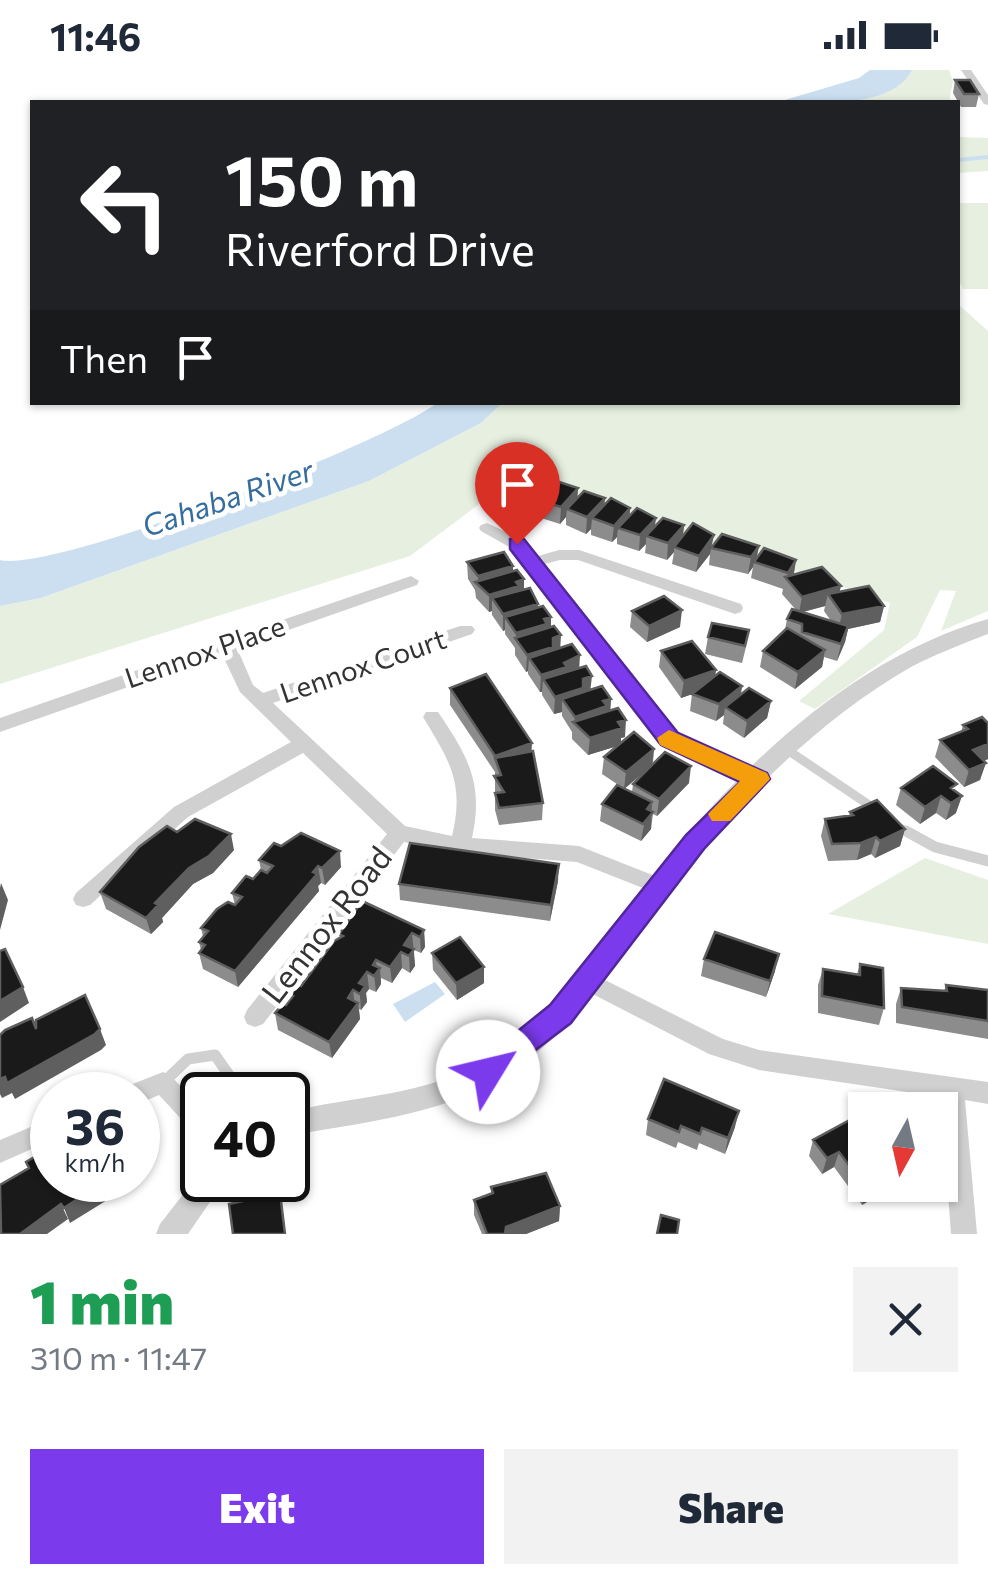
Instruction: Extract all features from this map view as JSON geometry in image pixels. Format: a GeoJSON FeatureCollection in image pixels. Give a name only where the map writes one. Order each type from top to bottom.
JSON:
{"type":"FeatureCollection","features":[{"type":"Feature","properties":{"kind":"street"},"geometry":{"type":"LineString","coordinates":[[966,70],[988,102]]}},
{"type":"Feature","properties":{"kind":"street"},"geometry":{"type":"LineString","coordinates":[[487,528],[517,544],[534,562],[670,739],[758,779]]}},
{"type":"Feature","properties":{"kind":"street"},"geometry":{"type":"LineString","coordinates":[[534,562],[559,555],[579,556],[735,608]]}},
{"type":"Feature","properties":{"kind":"street","name":"Lennox Place"},"geometry":{"type":"LineString","coordinates":[[0,726],[226,643],[411,581]]}},
{"type":"Feature","properties":{"kind":"street"},"geometry":{"type":"LineString","coordinates":[[310,1119],[463,1084],[524,1047],[589,981],[658,886],[758,779],[888,672],[988,626]]}},
{"type":"Feature","properties":{"kind":"street","name":"Lennox Court"},"geometry":{"type":"LineString","coordinates":[[259,702],[466,630]]}},
{"type":"Feature","properties":{"kind":"street"},"geometry":{"type":"LineString","coordinates":[[226,643],[246,688],[399,833],[460,846],[579,854],[658,886]]}},
{"type":"Feature","properties":{"kind":"street"},"geometry":{"type":"LineString","coordinates":[[432,717],[468,782],[469,812],[460,846]]}},
{"type":"Feature","properties":{"kind":"street"},"geometry":{"type":"LineString","coordinates":[[82,898],[181,812],[303,744]]}},
{"type":"Feature","properties":{"kind":"street","name":"Lennox Road"},"geometry":{"type":"LineString","coordinates":[[255,1017],[399,833]]}},
{"type":"Feature","properties":{"kind":"street"},"geometry":{"type":"LineString","coordinates":[[589,981],[731,1052],[804,1068],[988,1093]]}},
{"type":"Feature","properties":{"kind":"street"},"geometry":{"type":"LineString","coordinates":[[162,1082],[180,1101]]}},
{"type":"Feature","properties":{"kind":"street"},"geometry":{"type":"LineString","coordinates":[[952,1088],[964,1234]]}},
{"type":"Feature","properties":{"kind":"street"},"geometry":{"type":"LineString","coordinates":[[0,1152],[30,1139]]}},
{"type":"Feature","properties":{"kind":"street"},"geometry":{"type":"LineString","coordinates":[[170,1234],[195,1202]]}},
{"type":"Feature","properties":{"kind":"lane"},"geometry":{"type":"LineString","coordinates":[[789,751],[920,842],[988,861]]}},
{"type":"Feature","properties":{"kind":"lane"},"geometry":{"type":"LineString","coordinates":[[162,1082],[188,1059],[216,1055],[227,1072]]}},
{"type":"Feature","properties":{"kind":"green space"},"geometry":{"type":"Polygon","coordinates":[[[912,70],[949,70],[953,81],[949,100],[860,100],[893,88],[912,70]]]}},
{"type":"Feature","properties":{"kind":"green space"},"geometry":{"type":"Polygon","coordinates":[[[960,137],[988,138],[988,171],[960,173],[960,137]]]}},
{"type":"Feature","properties":{"kind":"green space"},"geometry":{"type":"Polygon","coordinates":[[[960,203],[988,203],[988,289],[963,289],[960,203]]]}},
{"type":"Feature","properties":{"kind":"green space"},"geometry":{"type":"Polygon","coordinates":[[[960,306],[988,331],[988,611],[941,631],[956,591],[940,590],[917,637],[815,709],[799,701],[884,630],[890,603],[549,488],[506,484],[410,556],[0,684],[0,606],[41,598],[369,481],[481,423],[500,405],[960,405],[960,306]]]}},
{"type":"Feature","properties":{"kind":"green space"},"geometry":{"type":"Polygon","coordinates":[[[925,858],[988,880],[988,944],[828,914],[925,858]]]}},
{"type":"Feature","properties":{"kind":"water"},"geometry":{"type":"Polygon","coordinates":[[[870,70],[912,70],[902,83],[871,98],[785,100],[859,78],[870,70]]]}},
{"type":"Feature","properties":{"kind":"water","name":"Cahaba River"},"geometry":{"type":"Polygon","coordinates":[[[434,405],[500,405],[481,423],[369,481],[41,598],[0,606],[0,560],[32,559],[149,526],[291,473],[434,405]]]}},
{"type":"Feature","properties":{"kind":"water"},"geometry":{"type":"Polygon","coordinates":[[[435,982],[445,994],[405,1022],[393,1004],[435,982]]]}},
{"type":"Feature","properties":{"kind":"building"},"geometry":{"type":"Polygon","coordinates":[[[955,80],[970,80],[979,94],[964,94],[955,80]]]}},
{"type":"Feature","properties":{"kind":"building"},"geometry":{"type":"Polygon","coordinates":[[[525,475],[552,479],[536,496],[513,489],[525,475]]]}},
{"type":"Feature","properties":{"kind":"building"},"geometry":{"type":"Polygon","coordinates":[[[556,481],[578,488],[561,507],[539,500],[556,481]]]}},
{"type":"Feature","properties":{"kind":"building"},"geometry":{"type":"Polygon","coordinates":[[[584,491],[605,498],[587,517],[567,509],[584,491]]]}},
{"type":"Feature","properties":{"kind":"building"},"geometry":{"type":"Polygon","coordinates":[[[611,498],[630,508],[614,526],[592,518],[611,498]]]}},
{"type":"Feature","properties":{"kind":"building"},"geometry":{"type":"Polygon","coordinates":[[[637,508],[656,518],[640,535],[618,528],[637,508]]]}},
{"type":"Feature","properties":{"kind":"building"},"geometry":{"type":"Polygon","coordinates":[[[663,518],[684,525],[668,543],[646,536],[663,518]]]}},
{"type":"Feature","properties":{"kind":"building"},"geometry":{"type":"Polygon","coordinates":[[[693,523],[714,535],[699,556],[674,547],[693,523]]]}},
{"type":"Feature","properties":{"kind":"building"},"geometry":{"type":"Polygon","coordinates":[[[722,534],[759,546],[751,557],[711,548],[722,534]]]}},
{"type":"Feature","properties":{"kind":"building"},"geometry":{"type":"Polygon","coordinates":[[[764,548],[796,560],[788,573],[754,562],[764,548]]]}},
{"type":"Feature","properties":{"kind":"building"},"geometry":{"type":"Polygon","coordinates":[[[504,552],[513,566],[478,576],[467,562],[504,552]]]}},
{"type":"Feature","properties":{"kind":"building"},"geometry":{"type":"Polygon","coordinates":[[[822,567],[841,586],[802,597],[785,577],[822,567]]]}},
{"type":"Feature","properties":{"kind":"building"},"geometry":{"type":"Polygon","coordinates":[[[517,570],[524,579],[516,582],[519,586],[489,595],[475,582],[517,570]]]}},
{"type":"Feature","properties":{"kind":"building"},"geometry":{"type":"Polygon","coordinates":[[[869,586],[884,606],[842,614],[828,594],[869,586]]]}},
{"type":"Feature","properties":{"kind":"building"},"geometry":{"type":"Polygon","coordinates":[[[530,588],[538,604],[503,614],[492,598],[530,588]]]}},
{"type":"Feature","properties":{"kind":"building"},"geometry":{"type":"Polygon","coordinates":[[[664,596],[682,610],[649,626],[632,611],[664,596]]]}},
{"type":"Feature","properties":{"kind":"building"},"geometry":{"type":"Polygon","coordinates":[[[543,606],[551,617],[544,619],[547,624],[516,633],[505,617],[543,606]]]}},
{"type":"Feature","properties":{"kind":"building"},"geometry":{"type":"Polygon","coordinates":[[[792,609],[848,626],[841,644],[802,632],[802,624],[787,619],[792,609]]]}},
{"type":"Feature","properties":{"kind":"building"},"geometry":{"type":"Polygon","coordinates":[[[712,623],[749,630],[745,646],[708,637],[712,623]]]}},
{"type":"Feature","properties":{"kind":"building"},"geometry":{"type":"Polygon","coordinates":[[[554,626],[561,635],[553,638],[553,647],[527,655],[515,638],[554,626]]]}},
{"type":"Feature","properties":{"kind":"building"},"geometry":{"type":"Polygon","coordinates":[[[787,628],[825,650],[798,672],[763,651],[787,628]]]}},
{"type":"Feature","properties":{"kind":"building"},"geometry":{"type":"Polygon","coordinates":[[[692,641],[716,670],[684,681],[661,651],[692,641]]]}},
{"type":"Feature","properties":{"kind":"building"},"geometry":{"type":"Polygon","coordinates":[[[572,644],[580,655],[564,663],[567,667],[541,675],[529,658],[572,644]]]}},
{"type":"Feature","properties":{"kind":"building"},"geometry":{"type":"Polygon","coordinates":[[[586,666],[592,676],[583,679],[583,688],[555,697],[543,679],[586,666]]]}},
{"type":"Feature","properties":{"kind":"building"},"geometry":{"type":"Polygon","coordinates":[[[720,672],[742,686],[719,704],[692,694],[720,672]]]}},
{"type":"Feature","properties":{"kind":"building"},"geometry":{"type":"Polygon","coordinates":[[[486,674],[532,743],[495,756],[450,688],[486,674]]]}},
{"type":"Feature","properties":{"kind":"building"},"geometry":{"type":"Polygon","coordinates":[[[602,686],[611,699],[603,701],[607,706],[575,717],[562,699],[602,686]]]}},
{"type":"Feature","properties":{"kind":"building"},"geometry":{"type":"Polygon","coordinates":[[[749,688],[771,701],[747,721],[725,707],[749,688]]]}},
{"type":"Feature","properties":{"kind":"building"},"geometry":{"type":"Polygon","coordinates":[[[618,708],[626,720],[618,722],[622,728],[590,738],[573,722],[618,708]]]}},
{"type":"Feature","properties":{"kind":"building"},"geometry":{"type":"Polygon","coordinates":[[[982,717],[988,723],[988,744],[973,750],[986,763],[969,770],[940,740],[968,729],[963,725],[982,717]]]}},
{"type":"Feature","properties":{"kind":"building"},"geometry":{"type":"Polygon","coordinates":[[[634,732],[654,749],[626,772],[604,757],[634,732]]]}},
{"type":"Feature","properties":{"kind":"building"},"geometry":{"type":"Polygon","coordinates":[[[533,751],[543,803],[499,808],[495,793],[504,792],[494,776],[501,775],[495,758],[533,751]]]}},
{"type":"Feature","properties":{"kind":"building"},"geometry":{"type":"Polygon","coordinates":[[[665,752],[691,766],[659,799],[633,784],[665,752]]]}},
{"type":"Feature","properties":{"kind":"building"},"geometry":{"type":"Polygon","coordinates":[[[933,766],[957,784],[951,788],[962,796],[951,803],[941,796],[925,807],[901,788],[933,766]]]}},
{"type":"Feature","properties":{"kind":"building"},"geometry":{"type":"Polygon","coordinates":[[[617,785],[652,802],[647,809],[653,812],[643,824],[602,804],[617,785]]]}},
{"type":"Feature","properties":{"kind":"building"},"geometry":{"type":"Polygon","coordinates":[[[877,800],[905,829],[880,841],[876,837],[861,843],[832,844],[825,819],[853,815],[850,812],[877,800]]]}},
{"type":"Feature","properties":{"kind":"building"},"geometry":{"type":"Polygon","coordinates":[[[195,819],[231,834],[209,856],[189,868],[146,918],[100,892],[139,847],[167,826],[177,832],[195,819]]]}},
{"type":"Feature","properties":{"kind":"building"},"geometry":{"type":"Polygon","coordinates":[[[301,833],[340,851],[322,868],[318,866],[313,872],[317,874],[235,971],[199,953],[205,945],[199,942],[208,931],[201,928],[217,909],[228,902],[235,905],[242,897],[232,893],[246,876],[253,879],[261,870],[267,873],[273,866],[259,860],[274,843],[281,846],[301,833]]]}},
{"type":"Feature","properties":{"kind":"building"},"geometry":{"type":"Polygon","coordinates":[[[410,843],[559,864],[551,905],[399,884],[410,843]]]}},
{"type":"Feature","properties":{"kind":"building"},"geometry":{"type":"Polygon","coordinates":[[[362,901],[424,930],[420,937],[412,933],[404,945],[414,949],[409,956],[401,952],[390,967],[376,960],[373,965],[380,968],[374,976],[367,972],[359,983],[365,986],[360,994],[353,990],[348,998],[358,1003],[329,1042],[275,1013],[286,1005],[334,941],[343,936],[339,934],[362,901]]]}},
{"type":"Feature","properties":{"kind":"building"},"geometry":{"type":"Polygon","coordinates":[[[715,932],[779,954],[770,981],[704,959],[715,932]]]}},
{"type":"Feature","properties":{"kind":"building"},"geometry":{"type":"Polygon","coordinates":[[[460,937],[484,967],[456,983],[432,953],[460,937]]]}},
{"type":"Feature","properties":{"kind":"building"},"geometry":{"type":"Polygon","coordinates":[[[5,949],[23,987],[0,1001],[0,951],[5,949]]]}},
{"type":"Feature","properties":{"kind":"building"},"geometry":{"type":"Polygon","coordinates":[[[860,964],[883,968],[884,1008],[822,996],[823,969],[860,975],[860,964]]]}},
{"type":"Feature","properties":{"kind":"building"},"geometry":{"type":"Polygon","coordinates":[[[946,985],[988,990],[988,1021],[902,1007],[901,988],[947,991],[946,985]]]}},
{"type":"Feature","properties":{"kind":"building"},"geometry":{"type":"Polygon","coordinates":[[[85,995],[100,1029],[95,1034],[7,1083],[5,1077],[0,1079],[0,1035],[5,1030],[32,1018],[36,1029],[36,1020],[85,995]]]}},
{"type":"Feature","properties":{"kind":"building"},"geometry":{"type":"Polygon","coordinates":[[[664,1079],[739,1111],[728,1138],[702,1128],[700,1134],[681,1126],[679,1132],[648,1119],[664,1079]]]}},
{"type":"Feature","properties":{"kind":"building"},"geometry":{"type":"Polygon","coordinates":[[[848,1121],[848,1164],[839,1152],[827,1158],[813,1140],[848,1121]]]}},
{"type":"Feature","properties":{"kind":"building"},"geometry":{"type":"Polygon","coordinates":[[[30,1160],[30,1202],[73,1202],[64,1208],[61,1204],[20,1234],[1,1234],[0,1185],[29,1168],[26,1162],[30,1160]]]}},
{"type":"Feature","properties":{"kind":"building"},"geometry":{"type":"Polygon","coordinates":[[[546,1173],[560,1206],[506,1227],[505,1234],[487,1234],[474,1200],[493,1193],[491,1187],[546,1173]]]}},
{"type":"Feature","properties":{"kind":"building"},"geometry":{"type":"Polygon","coordinates":[[[281,1202],[285,1234],[233,1234],[229,1204],[281,1202]]]}},
{"type":"Feature","properties":{"kind":"building"},"geometry":{"type":"Polygon","coordinates":[[[661,1215],[679,1220],[677,1234],[657,1234],[661,1215]]]}},
{"type":"Feature","properties":{"kind":"waterway"},"geometry":{"type":"LineString","coordinates":[[960,160],[988,157]]}},
{"type":"Feature","properties":{"kind":"slow traffic"},"geometry":{"type":"LineString","coordinates":[[669,738],[758,779],[721,814]]}},
{"type":"Feature","properties":{"kind":"route"},"geometry":{"type":"LineString","coordinates":[[488,1072],[506,1062],[560,1014],[695,842],[758,779],[670,739],[517,544]]}}]}
